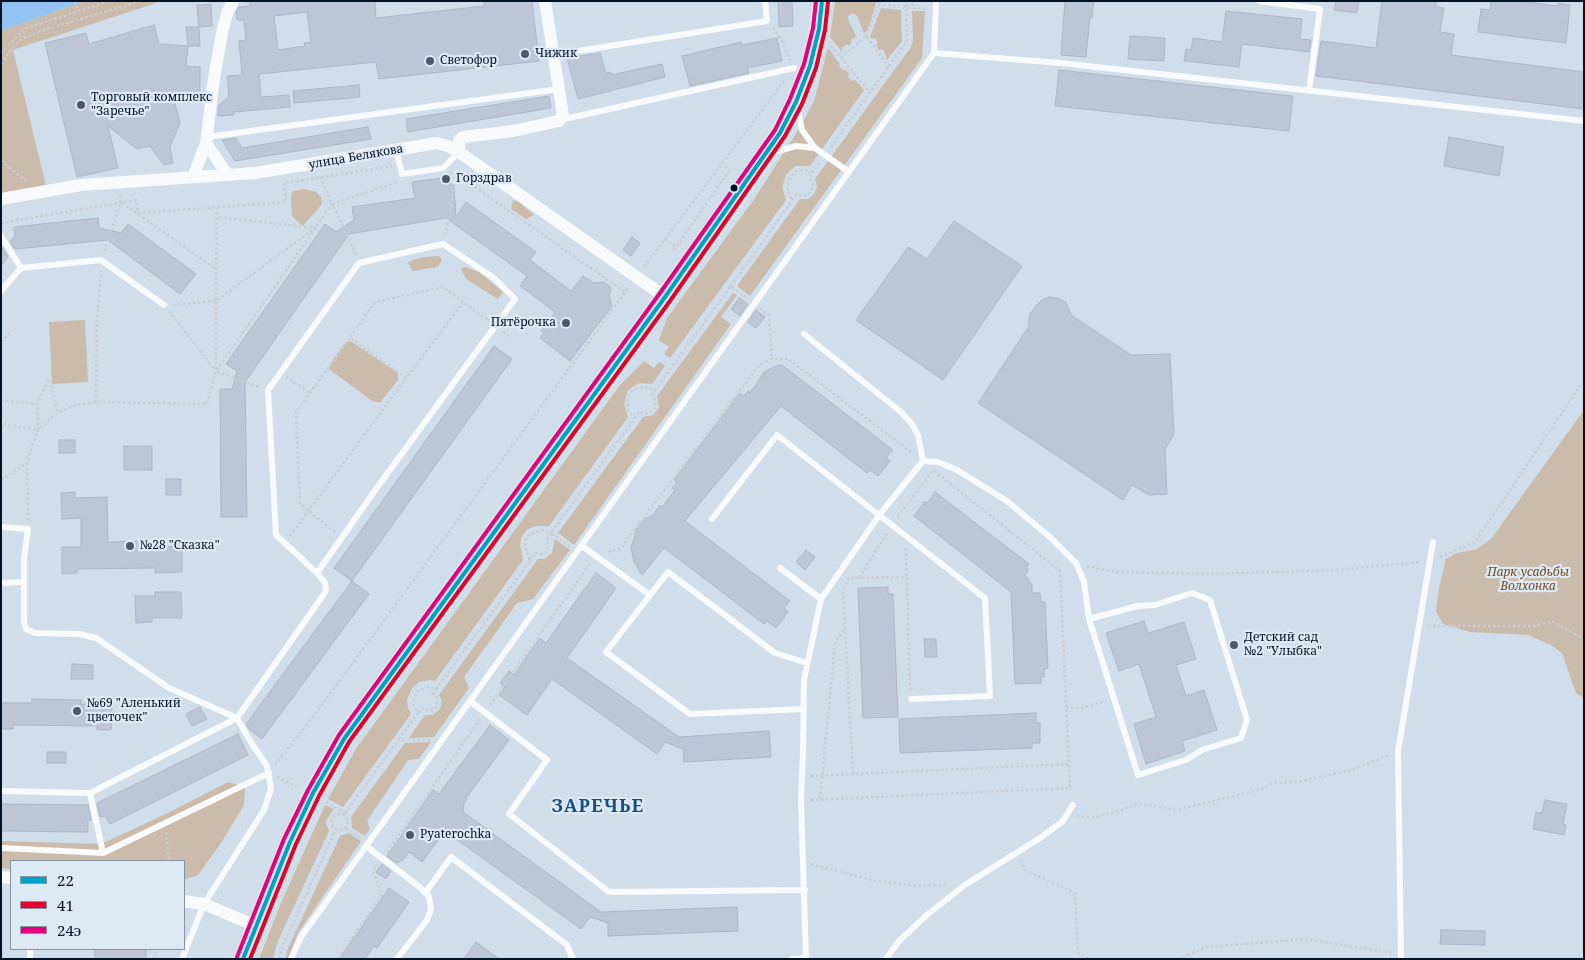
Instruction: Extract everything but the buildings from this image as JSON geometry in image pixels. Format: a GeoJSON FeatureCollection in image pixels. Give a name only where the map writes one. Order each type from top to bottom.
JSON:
{"type":"FeatureCollection","features":[{"type":"Feature","properties":{"kind":"main road"},"geometry":{"type":"LineString","coordinates":[[243,959],[290,842],[313,793],[344,739],[766,155],[796,102],[810,66],[819,29],[822,1]]}},
{"type":"Feature","properties":{"kind":"street"},"geometry":{"type":"LineString","coordinates":[[193,177],[206,140],[222,33],[227,13],[233,1]]}},
{"type":"Feature","properties":{"kind":"street"},"geometry":{"type":"LineString","coordinates":[[459,152],[459,140],[463,137],[513,131],[559,121],[563,115],[545,1]]}},
{"type":"Feature","properties":{"kind":"street"},"geometry":{"type":"LineString","coordinates":[[206,140],[227,174]]}},
{"type":"Feature","properties":{"kind":"street","name":"улица Белякова"},"geometry":{"type":"LineString","coordinates":[[1,199],[107,182],[193,177],[289,168],[437,143],[459,152],[665,297]]}},
{"type":"Feature","properties":{"kind":"street"},"geometry":{"type":"LineString","coordinates":[[185,900],[204,904],[256,926]]}},
{"type":"Feature","properties":{"kind":"lane"},"geometry":{"type":"LineString","coordinates":[[553,55],[767,21],[765,1]]}},
{"type":"Feature","properties":{"kind":"lane"},"geometry":{"type":"LineString","coordinates":[[1259,1],[1320,9],[1309,91]]}},
{"type":"Feature","properties":{"kind":"lane"},"geometry":{"type":"LineString","coordinates":[[299,959],[291,957],[301,937],[934,53],[936,4]]}},
{"type":"Feature","properties":{"kind":"lane"},"geometry":{"type":"LineString","coordinates":[[934,53],[1060,63],[1584,121]]}},
{"type":"Feature","properties":{"kind":"lane"},"geometry":{"type":"LineString","coordinates":[[559,121],[794,68]]}},
{"type":"Feature","properties":{"kind":"lane"},"geometry":{"type":"LineString","coordinates":[[206,140],[559,89]]}},
{"type":"Feature","properties":{"kind":"lane"},"geometry":{"type":"LineString","coordinates":[[796,102],[802,130],[815,148],[849,172]]}},
{"type":"Feature","properties":{"kind":"lane"},"geometry":{"type":"LineString","coordinates":[[766,155],[796,146],[815,148]]}},
{"type":"Feature","properties":{"kind":"lane"},"geometry":{"type":"LineString","coordinates":[[396,150],[402,174],[443,168],[459,152]]}},
{"type":"Feature","properties":{"kind":"lane"},"geometry":{"type":"LineString","coordinates":[[1,236],[21,268]]}},
{"type":"Feature","properties":{"kind":"lane"},"geometry":{"type":"LineString","coordinates":[[1,791],[90,793],[237,718],[326,590],[325,583],[317,573],[276,534],[268,390],[359,262],[443,244],[494,278],[515,300],[376,488],[317,573]]}},
{"type":"Feature","properties":{"kind":"lane"},"geometry":{"type":"LineString","coordinates":[[1,291],[21,268],[101,260],[164,305]]}},
{"type":"Feature","properties":{"kind":"lane"},"geometry":{"type":"LineString","coordinates":[[792,959],[806,958],[801,800],[804,680],[821,599],[880,514],[923,461],[918,435],[912,424],[901,412],[804,334]]}},
{"type":"Feature","properties":{"kind":"lane"},"geometry":{"type":"LineString","coordinates":[[712,519],[777,435],[985,598],[990,696],[911,699]]}},
{"type":"Feature","properties":{"kind":"lane"},"geometry":{"type":"LineString","coordinates":[[923,461],[938,462],[957,470],[1007,501],[1051,538],[1076,563],[1084,582],[1089,619],[1138,775],[1186,760],[1202,750],[1240,738],[1246,720],[1210,600],[1192,593],[1155,605],[1138,606],[1089,619]]}},
{"type":"Feature","properties":{"kind":"lane"},"geometry":{"type":"LineString","coordinates":[[1,527],[28,529],[24,558],[24,623],[26,629],[34,633],[80,634],[96,638],[169,688],[237,718],[252,744],[268,766],[271,789],[264,810],[204,904],[182,959]]}},
{"type":"Feature","properties":{"kind":"lane"},"geometry":{"type":"LineString","coordinates":[[1400,957],[1398,751],[1433,542]]}},
{"type":"Feature","properties":{"kind":"lane"},"geometry":{"type":"LineString","coordinates":[[582,546],[650,595]]}},
{"type":"Feature","properties":{"kind":"lane"},"geometry":{"type":"LineString","coordinates":[[780,568],[821,599]]}},
{"type":"Feature","properties":{"kind":"lane"},"geometry":{"type":"LineString","coordinates":[[803,708],[690,714],[606,652],[668,572],[775,653],[807,663]]}},
{"type":"Feature","properties":{"kind":"lane"},"geometry":{"type":"LineString","coordinates":[[1,582],[24,582]]}},
{"type":"Feature","properties":{"kind":"lane"},"geometry":{"type":"LineString","coordinates":[[470,701],[547,760],[510,814],[609,892],[805,890]]}},
{"type":"Feature","properties":{"kind":"lane"},"geometry":{"type":"LineString","coordinates":[[1,848],[102,852],[269,773]]}},
{"type":"Feature","properties":{"kind":"lane"},"geometry":{"type":"LineString","coordinates":[[90,793],[102,852]]}},
{"type":"Feature","properties":{"kind":"lane"},"geometry":{"type":"LineString","coordinates":[[886,959],[899,941],[928,914],[965,885],[1062,822],[1073,806]]}},
{"type":"Feature","properties":{"kind":"lane"},"geometry":{"type":"LineString","coordinates":[[366,846],[426,892],[430,903],[427,920],[397,959]]}},
{"type":"Feature","properties":{"kind":"lane"},"geometry":{"type":"LineString","coordinates":[[426,892],[451,857],[567,945],[573,959]]}},
{"type":"Feature","properties":{"kind":"path"},"geometry":{"type":"LineString","coordinates":[[75,1],[78,11]]}},
{"type":"Feature","properties":{"kind":"path"},"geometry":{"type":"LineString","coordinates":[[2,53],[24,29],[109,1]]}},
{"type":"Feature","properties":{"kind":"path"},"geometry":{"type":"LineString","coordinates":[[1,64],[12,48],[24,38],[47,29],[141,1]]}},
{"type":"Feature","properties":{"kind":"path"},"geometry":{"type":"LineString","coordinates":[[345,814],[421,708],[431,711],[436,707],[437,698],[433,693],[535,553],[542,554],[546,552],[548,548],[547,538],[634,417],[639,412],[646,414],[653,410],[656,404],[652,394],[654,390],[796,194],[805,196],[811,192],[813,184],[809,178],[812,173],[907,41],[906,1]]}},
{"type":"Feature","properties":{"kind":"path"},"geometry":{"type":"LineString","coordinates":[[906,8],[912,5],[913,1]]}},
{"type":"Feature","properties":{"kind":"path"},"geometry":{"type":"LineString","coordinates":[[841,58],[866,36],[879,3],[925,9]]}},
{"type":"Feature","properties":{"kind":"path"},"geometry":{"type":"LineString","coordinates":[[269,773],[636,277],[794,68],[781,39],[767,21]]}},
{"type":"Feature","properties":{"kind":"path"},"geometry":{"type":"LineString","coordinates":[[866,36],[889,67]]}},
{"type":"Feature","properties":{"kind":"path"},"geometry":{"type":"LineString","coordinates":[[830,45],[870,92]]}},
{"type":"Feature","properties":{"kind":"path"},"geometry":{"type":"LineString","coordinates":[[1,161],[40,192]]}},
{"type":"Feature","properties":{"kind":"path"},"geometry":{"type":"LineString","coordinates":[[674,250],[729,171],[723,162]]}},
{"type":"Feature","properties":{"kind":"path"},"geometry":{"type":"LineString","coordinates":[[138,213],[286,202],[284,183],[397,165]]}},
{"type":"Feature","properties":{"kind":"path"},"geometry":{"type":"LineString","coordinates":[[792,200],[787,187],[791,177],[800,170],[808,170],[812,173]]}},
{"type":"Feature","properties":{"kind":"path"},"geometry":{"type":"LineString","coordinates":[[444,174],[452,172],[625,292]]}},
{"type":"Feature","properties":{"kind":"path"},"geometry":{"type":"LineString","coordinates":[[450,211],[457,176]]}},
{"type":"Feature","properties":{"kind":"path"},"geometry":{"type":"LineString","coordinates":[[320,178],[344,227]]}},
{"type":"Feature","properties":{"kind":"path"},"geometry":{"type":"LineString","coordinates":[[216,371],[332,204],[402,180]]}},
{"type":"Feature","properties":{"kind":"path"},"geometry":{"type":"LineString","coordinates":[[1,223],[136,200],[138,213]]}},
{"type":"Feature","properties":{"kind":"path"},"geometry":{"type":"LineString","coordinates":[[121,202],[216,270]]}},
{"type":"Feature","properties":{"kind":"path"},"geometry":{"type":"LineString","coordinates":[[111,231],[121,202]]}},
{"type":"Feature","properties":{"kind":"path"},"geometry":{"type":"LineString","coordinates":[[38,430],[58,412],[76,405],[96,402],[207,404],[216,371],[217,207]]}},
{"type":"Feature","properties":{"kind":"path"},"geometry":{"type":"LineString","coordinates":[[218,217],[315,228]]}},
{"type":"Feature","properties":{"kind":"path"},"geometry":{"type":"LineString","coordinates":[[443,244],[449,217]]}},
{"type":"Feature","properties":{"kind":"path"},"geometry":{"type":"LineString","coordinates":[[164,305],[216,301],[315,228]]}},
{"type":"Feature","properties":{"kind":"path"},"geometry":{"type":"LineString","coordinates":[[346,234],[359,262]]}},
{"type":"Feature","properties":{"kind":"path"},"geometry":{"type":"LineString","coordinates":[[96,402],[97,321],[101,260],[109,237]]}},
{"type":"Feature","properties":{"kind":"path"},"geometry":{"type":"LineString","coordinates":[[665,239],[676,247]]}},
{"type":"Feature","properties":{"kind":"path"},"geometry":{"type":"LineString","coordinates":[[731,286],[746,297],[742,300]]}},
{"type":"Feature","properties":{"kind":"path"},"geometry":{"type":"LineString","coordinates":[[342,538],[300,504],[296,412],[375,302],[443,287],[512,338]]}},
{"type":"Feature","properties":{"kind":"path"},"geometry":{"type":"LineString","coordinates":[[291,548],[289,537],[462,302]]}},
{"type":"Feature","properties":{"kind":"path"},"geometry":{"type":"LineString","coordinates":[[754,304],[769,315],[772,360]]}},
{"type":"Feature","properties":{"kind":"path"},"geometry":{"type":"LineString","coordinates":[[164,305],[216,371],[235,378]]}},
{"type":"Feature","properties":{"kind":"path"},"geometry":{"type":"LineString","coordinates":[[1,342],[11,331]]}},
{"type":"Feature","properties":{"kind":"path"},"geometry":{"type":"LineString","coordinates":[[350,338],[406,378]]}},
{"type":"Feature","properties":{"kind":"path"},"geometry":{"type":"LineString","coordinates":[[338,959],[382,894],[373,871],[595,556],[620,549],[760,364],[772,360],[788,359],[911,452]]}},
{"type":"Feature","properties":{"kind":"path"},"geometry":{"type":"LineString","coordinates":[[280,373],[310,393]]}},
{"type":"Feature","properties":{"kind":"path"},"geometry":{"type":"LineString","coordinates":[[28,529],[27,463],[38,430],[37,404],[49,379],[58,412]]}},
{"type":"Feature","properties":{"kind":"path"},"geometry":{"type":"LineString","coordinates":[[1076,563],[1116,572],[1208,574],[1338,570],[1430,561],[1475,542],[1584,380]]}},
{"type":"Feature","properties":{"kind":"path"},"geometry":{"type":"LineString","coordinates":[[242,381],[268,390]]}},
{"type":"Feature","properties":{"kind":"path"},"geometry":{"type":"LineString","coordinates":[[634,417],[628,412],[627,404],[631,392],[644,386],[654,390]]}},
{"type":"Feature","properties":{"kind":"path"},"geometry":{"type":"LineString","coordinates":[[1,400],[37,404]]}},
{"type":"Feature","properties":{"kind":"path"},"geometry":{"type":"LineString","coordinates":[[1,428],[3,424],[38,430]]}},
{"type":"Feature","properties":{"kind":"path"},"geometry":{"type":"LineString","coordinates":[[1,480],[27,463]]}},
{"type":"Feature","properties":{"kind":"path"},"geometry":{"type":"LineString","coordinates":[[859,578],[892,524]]}},
{"type":"Feature","properties":{"kind":"path"},"geometry":{"type":"LineString","coordinates":[[530,561],[525,546],[529,535],[535,532],[542,530],[551,533],[572,548]]}},
{"type":"Feature","properties":{"kind":"path"},"geometry":{"type":"LineString","coordinates":[[905,535],[911,699]]}},
{"type":"Feature","properties":{"kind":"path"},"geometry":{"type":"LineString","coordinates":[[853,774],[843,590],[849,578],[906,577]]}},
{"type":"Feature","properties":{"kind":"path"},"geometry":{"type":"LineString","coordinates":[[1419,626],[1534,626],[1552,620],[1584,639]]}},
{"type":"Feature","properties":{"kind":"path"},"geometry":{"type":"LineString","coordinates":[[820,799],[835,643],[844,628]]}},
{"type":"Feature","properties":{"kind":"path"},"geometry":{"type":"LineString","coordinates":[[418,713],[414,705],[414,698],[418,691],[428,687],[436,689]]}},
{"type":"Feature","properties":{"kind":"path"},"geometry":{"type":"LineString","coordinates":[[1066,707],[1082,708],[1114,699]]}},
{"type":"Feature","properties":{"kind":"path"},"geometry":{"type":"LineString","coordinates":[[399,739],[432,740]]}},
{"type":"Feature","properties":{"kind":"path"},"geometry":{"type":"LineString","coordinates":[[1068,813],[1091,818],[1140,803],[1176,810],[1263,789],[1272,783],[1298,782],[1348,771],[1398,751]]}},
{"type":"Feature","properties":{"kind":"path"},"geometry":{"type":"LineString","coordinates":[[802,776],[1069,764]]}},
{"type":"Feature","properties":{"kind":"path"},"geometry":{"type":"LineString","coordinates":[[327,802],[347,817],[348,823],[346,828],[335,831]]}},
{"type":"Feature","properties":{"kind":"path"},"geometry":{"type":"LineString","coordinates":[[335,831],[332,825],[333,817],[341,813],[345,814]]}},
{"type":"Feature","properties":{"kind":"path"},"geometry":{"type":"LineString","coordinates":[[165,823],[169,860]]}},
{"type":"Feature","properties":{"kind":"path"},"geometry":{"type":"LineString","coordinates":[[346,828],[363,839]]}},
{"type":"Feature","properties":{"kind":"path"},"geometry":{"type":"LineString","coordinates":[[279,959],[335,831]]}},
{"type":"Feature","properties":{"kind":"path"},"geometry":{"type":"LineString","coordinates":[[1017,852],[1025,870],[1075,893],[1078,952],[1089,959]]}},
{"type":"Feature","properties":{"kind":"path"},"geometry":{"type":"LineString","coordinates":[[804,862],[871,880],[918,886],[965,885]]}},
{"type":"Feature","properties":{"kind":"path"},"geometry":{"type":"LineString","coordinates":[[1178,959],[1207,946],[1305,938],[1400,957]]}},
{"type":"Feature","properties":{"kind":"path"},"geometry":{"type":"LineString","coordinates":[[1127,959],[1163,959]]}},
{"type":"Feature","properties":{"kind":"green space"},"geometry":{"type":"Polygon","coordinates":[[[84,1],[162,1],[13,50],[46,186],[1,195],[1,31],[84,1]]]}},
{"type":"Feature","properties":{"kind":"green space"},"geometry":{"type":"Polygon","coordinates":[[[835,1],[877,1],[867,31],[864,33],[857,16],[853,13],[848,16],[857,38],[855,37],[851,40],[852,42],[849,46],[846,44],[842,48],[842,52],[830,37],[835,1]]]}},
{"type":"Feature","properties":{"kind":"green space"},"geometry":{"type":"Polygon","coordinates":[[[881,8],[901,10],[902,41],[887,60],[883,49],[879,50],[876,45],[878,43],[875,38],[872,39],[870,37],[881,8]]]}},
{"type":"Feature","properties":{"kind":"green space"},"geometry":{"type":"Polygon","coordinates":[[[912,11],[925,11],[922,58],[750,296],[737,286],[800,199],[808,199],[814,194],[817,187],[815,179],[911,47],[913,40],[912,11]]]}},
{"type":"Feature","properties":{"kind":"green space"},"geometry":{"type":"Polygon","coordinates":[[[828,48],[840,64],[839,66],[849,74],[848,77],[852,81],[855,80],[864,90],[810,166],[795,166],[786,175],[782,187],[786,200],[670,358],[664,354],[669,347],[659,340],[667,318],[755,198],[802,124],[814,101],[828,48]]]}},
{"type":"Feature","properties":{"kind":"green space"},"geometry":{"type":"Polygon","coordinates":[[[304,189],[316,192],[321,197],[322,204],[303,226],[292,216],[291,196],[293,191],[304,189]]]}},
{"type":"Feature","properties":{"kind":"green space"},"geometry":{"type":"Polygon","coordinates":[[[513,200],[520,203],[534,215],[526,219],[511,209],[513,200]]]}},
{"type":"Feature","properties":{"kind":"green space"},"geometry":{"type":"Polygon","coordinates":[[[439,256],[442,260],[438,267],[412,271],[408,262],[424,257],[439,256]]]}},
{"type":"Feature","properties":{"kind":"green space"},"geometry":{"type":"Polygon","coordinates":[[[465,267],[479,272],[503,292],[498,299],[466,279],[461,269],[465,267]]]}},
{"type":"Feature","properties":{"kind":"green space"},"geometry":{"type":"Polygon","coordinates":[[[733,293],[737,295],[721,317],[731,324],[574,545],[558,533],[643,417],[653,415],[659,408],[657,396],[733,293]]]}},
{"type":"Feature","properties":{"kind":"green space"},"geometry":{"type":"Polygon","coordinates":[[[85,320],[88,382],[52,384],[49,322],[85,320]]]}},
{"type":"Feature","properties":{"kind":"green space"},"geometry":{"type":"Polygon","coordinates":[[[350,341],[398,374],[398,380],[380,403],[372,401],[329,369],[330,364],[345,343],[350,341]]]}},
{"type":"Feature","properties":{"kind":"green space"},"geometry":{"type":"Polygon","coordinates":[[[644,361],[654,368],[659,362],[665,366],[652,384],[639,383],[628,390],[624,404],[628,417],[549,526],[536,526],[528,529],[522,536],[520,545],[523,560],[435,681],[419,682],[412,688],[407,700],[411,714],[343,807],[328,799],[357,747],[620,385],[644,361]]]}},
{"type":"Feature","properties":{"kind":"green space","name":"Парк усадьбы Волхонка"},"geometry":{"type":"Polygon","coordinates":[[[1584,410],[1584,698],[1576,693],[1562,653],[1551,645],[1528,635],[1470,632],[1443,624],[1436,611],[1446,559],[1457,553],[1477,549],[1491,539],[1584,410]]]}},
{"type":"Feature","properties":{"kind":"green space"},"geometry":{"type":"Polygon","coordinates":[[[555,539],[570,550],[533,599],[517,603],[464,677],[469,688],[434,737],[409,738],[425,715],[433,715],[440,709],[442,701],[439,695],[538,559],[544,559],[552,553],[555,539]]]}},
{"type":"Feature","properties":{"kind":"green space"},"geometry":{"type":"Polygon","coordinates":[[[431,742],[419,759],[408,760],[367,821],[370,829],[365,836],[352,828],[351,817],[405,743],[431,742]]]}},
{"type":"Feature","properties":{"kind":"green space"},"geometry":{"type":"Polygon","coordinates":[[[228,782],[245,787],[244,805],[221,843],[198,875],[185,880],[185,860],[10,860],[10,869],[1,868],[1,841],[101,844],[168,813],[228,782]]]}},
{"type":"Feature","properties":{"kind":"green space"},"geometry":{"type":"Polygon","coordinates":[[[325,805],[334,809],[326,823],[329,831],[277,943],[273,959],[259,959],[281,903],[325,805]]]}},
{"type":"Feature","properties":{"kind":"green space"},"geometry":{"type":"Polygon","coordinates":[[[349,833],[361,841],[298,933],[288,959],[285,959],[288,948],[340,836],[349,833]]]}},
{"type":"Feature","properties":{"kind":"water"},"geometry":{"type":"Polygon","coordinates":[[[1,1],[84,1],[1,31],[1,1]]]}},
{"type":"Feature","properties":{"kind":"transit line","name":"24э"},"geometry":{"type":"LineString","coordinates":[[237,957],[284,839],[308,790],[339,735],[660,293],[775,130],[804,64],[813,28],[816,1]]}},
{"type":"Feature","properties":{"kind":"transit line","name":"22"},"geometry":{"type":"LineString","coordinates":[[243,959],[290,842],[313,793],[344,739],[665,297],[780,133],[796,102],[810,66],[819,29],[822,1]]}},
{"type":"Feature","properties":{"kind":"transit line","name":"41"},"geometry":{"type":"LineString","coordinates":[[250,959],[296,844],[319,796],[349,742],[670,301],[785,136],[802,104],[816,68],[825,30],[828,2]]}},
{"type":"Feature","properties":{"kind":"place","name":"Чижик"},"geometry":{"type":"Point","coordinates":[525,54]}},
{"type":"Feature","properties":{"kind":"place","name":"Светофор"},"geometry":{"type":"Point","coordinates":[430,61]}},
{"type":"Feature","properties":{"kind":"place","name":"Торговый комплекс \"Заречье\""},"geometry":{"type":"Point","coordinates":[81,105]}},
{"type":"Feature","properties":{"kind":"place","name":"Горздрав"},"geometry":{"type":"Point","coordinates":[446,179]}},
{"type":"Feature","properties":{"kind":"place","name":"Пятёрочка"},"geometry":{"type":"Point","coordinates":[566,323]}},
{"type":"Feature","properties":{"kind":"place","name":"№28 \"Сказка\""},"geometry":{"type":"Point","coordinates":[130,546]}},
{"type":"Feature","properties":{"kind":"place","name":"Детский сад №2 \"Улыбка\""},"geometry":{"type":"Point","coordinates":[1234,645]}},
{"type":"Feature","properties":{"kind":"place","name":"№69 \"Аленький цветочек\""},"geometry":{"type":"Point","coordinates":[77,711]}},
{"type":"Feature","properties":{"kind":"place","name":"Pyaterochka"},"geometry":{"type":"Point","coordinates":[410,835]}},
{"type":"Feature","properties":{"kind":"district","name":"ЗАРЕЧЬЕ"},"geometry":{"type":"Point","coordinates":[598,807]}}]}
